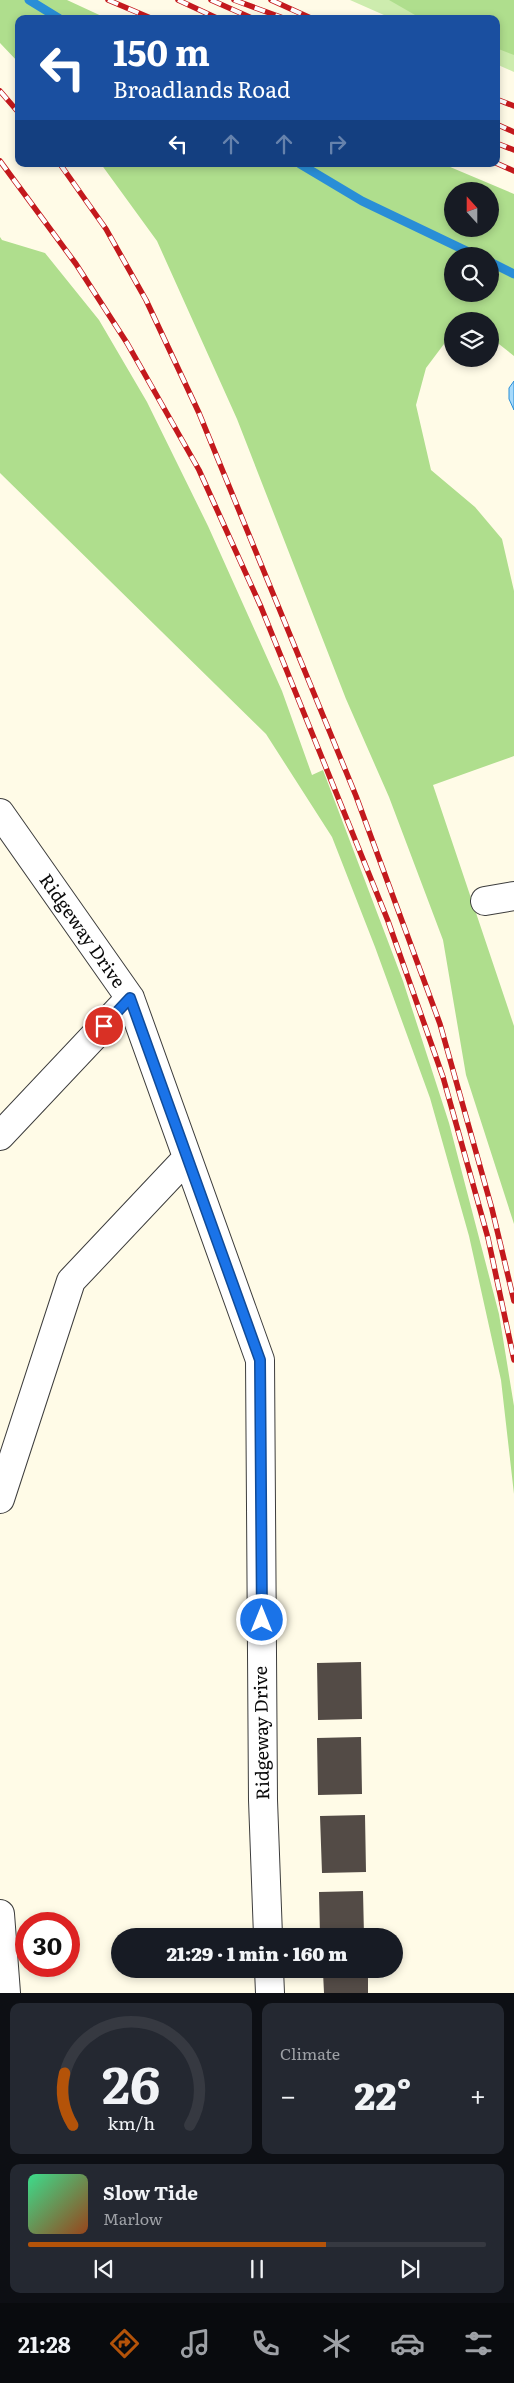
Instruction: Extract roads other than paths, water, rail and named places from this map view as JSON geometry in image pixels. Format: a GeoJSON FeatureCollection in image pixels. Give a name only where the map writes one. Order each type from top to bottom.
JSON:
{"type":"FeatureCollection","features":[{"type":"Feature","properties":{"kind":"street","name":"Ridgeway Drive"},"geometry":{"type":"LineString","coordinates":[[0,813],[130,998],[260,1360],[263,1800],[268,1928]]}},
{"type":"Feature","properties":{"kind":"street"},"geometry":{"type":"LineString","coordinates":[[486,901],[514,896]]}},
{"type":"Feature","properties":{"kind":"street"},"geometry":{"type":"LineString","coordinates":[[0,1136],[130,998]]}},
{"type":"Feature","properties":{"kind":"street"},"geometry":{"type":"LineString","coordinates":[[0,1499],[71,1281],[187,1158]]}},
{"type":"Feature","properties":{"kind":"street"},"geometry":{"type":"LineString","coordinates":[[0,1914],[6,1993]]}},
{"type":"Feature","properties":{"kind":"street"},"geometry":{"type":"LineString","coordinates":[[269,1978],[270,1993]]}},
{"type":"Feature","properties":{"kind":"water"},"geometry":{"type":"Polygon","coordinates":[[[514,381],[514,410],[509,399],[509,388],[514,381]]]}},
{"type":"Feature","properties":{"kind":"waterway"},"geometry":{"type":"LineString","coordinates":[[29,0],[53,15]]}},
{"type":"Feature","properties":{"kind":"waterway"},"geometry":{"type":"LineString","coordinates":[[305,167],[362,201],[458,247]]}},
{"type":"Feature","properties":{"kind":"waterway"},"geometry":{"type":"LineString","coordinates":[[499,266],[514,274]]}},
{"type":"Feature","properties":{"kind":"railway"},"geometry":{"type":"LineString","coordinates":[[108,0],[144,15]]}},
{"type":"Feature","properties":{"kind":"railway"},"geometry":{"type":"LineString","coordinates":[[178,0],[210,15]]}},
{"type":"Feature","properties":{"kind":"railway"},"geometry":{"type":"LineString","coordinates":[[211,0],[245,15]]}},
{"type":"Feature","properties":{"kind":"railway"},"geometry":{"type":"LineString","coordinates":[[234,0],[275,15]]}},
{"type":"Feature","properties":{"kind":"railway"},"geometry":{"type":"LineString","coordinates":[[271,0],[304,15]]}},
{"type":"Feature","properties":{"kind":"railway"},"geometry":{"type":"LineString","coordinates":[[0,91],[15,108]]}},
{"type":"Feature","properties":{"kind":"railway"},"geometry":{"type":"LineString","coordinates":[[500,101],[514,106]]}},
{"type":"Feature","properties":{"kind":"railway"},"geometry":{"type":"LineString","coordinates":[[500,126],[514,132]]}},
{"type":"Feature","properties":{"kind":"railway"},"geometry":{"type":"LineString","coordinates":[[500,145],[514,150]]}},
{"type":"Feature","properties":{"kind":"railway"},"geometry":{"type":"LineString","coordinates":[[0,161],[76,264],[127,343],[199,470],[261,607],[388,921],[443,1077],[488,1238],[514,1360]]}},
{"type":"Feature","properties":{"kind":"railway"},"geometry":{"type":"LineString","coordinates":[[500,165],[514,171]]}},
{"type":"Feature","properties":{"kind":"railway"},"geometry":{"type":"LineString","coordinates":[[62,167],[106,229],[146,300],[199,413],[356,796],[440,1024],[492,1209],[514,1301]]}}]}
